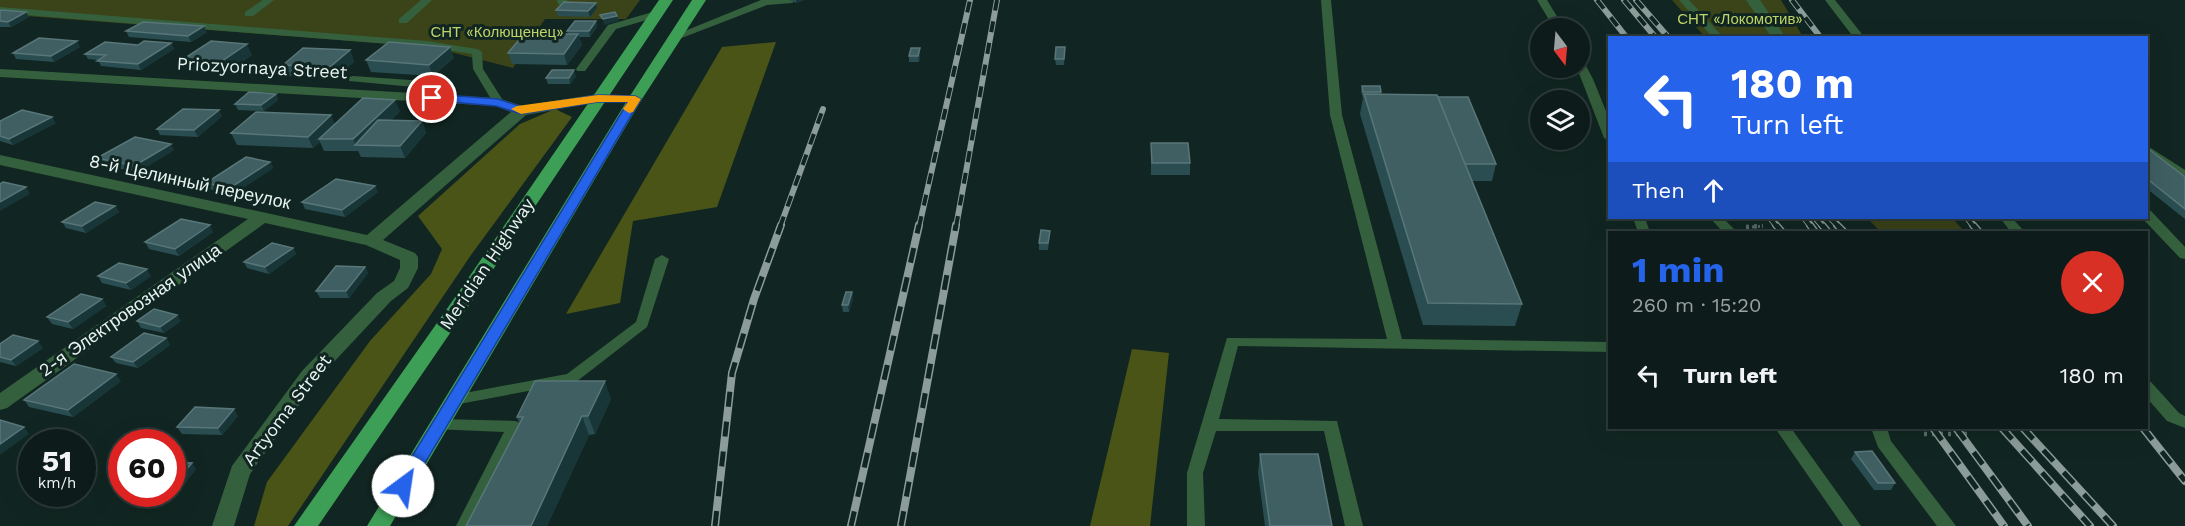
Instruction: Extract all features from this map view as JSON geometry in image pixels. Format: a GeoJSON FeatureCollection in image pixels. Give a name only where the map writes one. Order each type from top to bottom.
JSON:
{"type":"FeatureCollection","features":[{"type":"Feature","properties":{"kind":"main road","name":"Meridian Highway"},"geometry":{"type":"LineString","coordinates":[[378,526],[635,99],[699,0]]}},
{"type":"Feature","properties":{"kind":"main road","name":"Meridian Highway"},"geometry":{"type":"LineString","coordinates":[[305,526],[463,300],[661,7]]}},
{"type":"Feature","properties":{"kind":"main road"},"geometry":{"type":"LineString","coordinates":[[598,98],[635,99]]}},
{"type":"Feature","properties":{"kind":"street"},"geometry":{"type":"LineString","coordinates":[[1753,0],[1778,36]]}},
{"type":"Feature","properties":{"kind":"street","name":"Priozyornaya Street"},"geometry":{"type":"LineString","coordinates":[[0,73],[498,102],[521,111]]}},
{"type":"Feature","properties":{"kind":"street"},"geometry":{"type":"LineString","coordinates":[[371,241],[521,111],[598,98]]}},
{"type":"Feature","properties":{"kind":"street","name":"8-й Целинный переулок"},"geometry":{"type":"LineString","coordinates":[[0,160],[371,241]]}},
{"type":"Feature","properties":{"kind":"street"},"geometry":{"type":"LineString","coordinates":[[0,177],[22,164]]}},
{"type":"Feature","properties":{"kind":"street","name":"2-я Электровозная улица"},"geometry":{"type":"LineString","coordinates":[[0,403],[261,218]]}},
{"type":"Feature","properties":{"kind":"street","name":"Artyoma Street"},"geometry":{"type":"LineString","coordinates":[[223,526],[240,472],[309,376],[384,297],[401,284],[409,268],[409,257],[371,241]]}},
{"type":"Feature","properties":{"kind":"lane"},"geometry":{"type":"LineString","coordinates":[[249,14],[269,0]]}},
{"type":"Feature","properties":{"kind":"lane"},"geometry":{"type":"LineString","coordinates":[[403,21],[428,0]]}},
{"type":"Feature","properties":{"kind":"lane"},"geometry":{"type":"LineString","coordinates":[[675,37],[769,1],[792,0]]}},
{"type":"Feature","properties":{"kind":"lane"},"geometry":{"type":"LineString","coordinates":[[1326,0],[1336,115],[1396,344]]}},
{"type":"Feature","properties":{"kind":"lane"},"geometry":{"type":"LineString","coordinates":[[1542,0],[1553,18]]}},
{"type":"Feature","properties":{"kind":"lane"},"geometry":{"type":"LineString","coordinates":[[1684,0],[1717,36]]}},
{"type":"Feature","properties":{"kind":"lane"},"geometry":{"type":"LineString","coordinates":[[1830,0],[1858,36]]}},
{"type":"Feature","properties":{"kind":"lane"},"geometry":{"type":"LineString","coordinates":[[581,69],[612,27],[661,7]]}},
{"type":"Feature","properties":{"kind":"lane"},"geometry":{"type":"LineString","coordinates":[[0,10],[427,44],[477,52],[478,69],[498,102]]}},
{"type":"Feature","properties":{"kind":"lane"},"geometry":{"type":"LineString","coordinates":[[1587,78],[1608,133]]}},
{"type":"Feature","properties":{"kind":"lane"},"geometry":{"type":"LineString","coordinates":[[352,79],[424,84],[410,96]]}},
{"type":"Feature","properties":{"kind":"lane"},"geometry":{"type":"LineString","coordinates":[[2148,149],[2185,176]]}},
{"type":"Feature","properties":{"kind":"lane"},"geometry":{"type":"LineString","coordinates":[[2148,216],[2185,255]]}},
{"type":"Feature","properties":{"kind":"lane"},"geometry":{"type":"LineString","coordinates":[[1717,219],[1729,231]]}},
{"type":"Feature","properties":{"kind":"lane"},"geometry":{"type":"LineString","coordinates":[[2007,219],[2017,231]]}},
{"type":"Feature","properties":{"kind":"lane"},"geometry":{"type":"LineString","coordinates":[[454,400],[571,378],[642,324],[662,259]]}},
{"type":"Feature","properties":{"kind":"lane"},"geometry":{"type":"LineString","coordinates":[[1196,526],[1194,473],[1210,425],[1232,341],[1608,347]]}},
{"type":"Feature","properties":{"kind":"lane"},"geometry":{"type":"LineString","coordinates":[[2148,388],[2173,417],[2185,422]]}},
{"type":"Feature","properties":{"kind":"lane"},"geometry":{"type":"LineString","coordinates":[[439,425],[515,427],[465,526]]}},
{"type":"Feature","properties":{"kind":"lane"},"geometry":{"type":"LineString","coordinates":[[1210,425],[1331,425],[1354,526]]}},
{"type":"Feature","properties":{"kind":"lane"},"geometry":{"type":"LineString","coordinates":[[1784,429],[1852,526]]}},
{"type":"Feature","properties":{"kind":"lane"},"geometry":{"type":"LineString","coordinates":[[1879,429],[1884,443],[1947,526]]}},
{"type":"Feature","properties":{"kind":"path"},"geometry":{"type":"LineString","coordinates":[[1746,227],[1763,226]]}},
{"type":"Feature","properties":{"kind":"path"},"geometry":{"type":"LineString","coordinates":[[1924,434],[1972,434]]}},
{"type":"Feature","properties":{"kind":"green space","name":"СНТ «Колющенец»"},"geometry":{"type":"Polygon","coordinates":[[[0,0],[640,0],[626,19],[545,19],[513,68],[431,47],[0,14],[0,0]]]}},
{"type":"Feature","properties":{"kind":"green space","name":"СНТ «Локомотив»"},"geometry":{"type":"Polygon","coordinates":[[[1672,0],[1781,0],[1802,36],[1704,36],[1672,0]]]}},
{"type":"Feature","properties":{"kind":"green space"},"geometry":{"type":"Polygon","coordinates":[[[776,42],[717,207],[633,221],[620,303],[566,314],[722,47],[776,42]]]}},
{"type":"Feature","properties":{"kind":"green space"},"geometry":{"type":"Polygon","coordinates":[[[555,109],[572,117],[471,255],[288,526],[254,526],[267,482],[370,341],[431,274],[442,249],[418,216],[520,124],[555,109]]]}},
{"type":"Feature","properties":{"kind":"green space"},"geometry":{"type":"Polygon","coordinates":[[[1868,219],[1953,219],[1964,231],[1880,231],[1868,219]]]}},
{"type":"Feature","properties":{"kind":"green space"},"geometry":{"type":"Polygon","coordinates":[[[1132,349],[1169,353],[1150,526],[1090,526],[1132,349]]]}},
{"type":"Feature","properties":{"kind":"building"},"geometry":{"type":"Polygon","coordinates":[[[564,2],[596,3],[588,11],[556,10],[564,2]]]}},
{"type":"Feature","properties":{"kind":"building"},"geometry":{"type":"Polygon","coordinates":[[[1,10],[26,12],[8,22],[0,21],[1,10]]]}},
{"type":"Feature","properties":{"kind":"building"},"geometry":{"type":"Polygon","coordinates":[[[615,12],[617,16],[603,19],[600,15],[615,12]]]}},
{"type":"Feature","properties":{"kind":"building"},"geometry":{"type":"Polygon","coordinates":[[[575,21],[596,21],[589,31],[567,31],[575,21]]]}},
{"type":"Feature","properties":{"kind":"building"},"geometry":{"type":"Polygon","coordinates":[[[143,22],[204,26],[188,36],[126,31],[143,22]]]}},
{"type":"Feature","properties":{"kind":"building"},"geometry":{"type":"Polygon","coordinates":[[[524,34],[578,34],[564,54],[508,53],[524,34]]]}},
{"type":"Feature","properties":{"kind":"building"},"geometry":{"type":"Polygon","coordinates":[[[39,38],[77,41],[51,56],[13,53],[39,38]]]}},
{"type":"Feature","properties":{"kind":"building"},"geometry":{"type":"Polygon","coordinates":[[[144,41],[171,43],[138,64],[97,61],[106,55],[85,54],[105,42],[138,45],[144,41]]]}},
{"type":"Feature","properties":{"kind":"building"},"geometry":{"type":"Polygon","coordinates":[[[211,41],[247,44],[219,63],[182,60],[211,41]]]}},
{"type":"Feature","properties":{"kind":"building"},"geometry":{"type":"Polygon","coordinates":[[[389,42],[450,47],[429,65],[366,60],[389,42]]]}},
{"type":"Feature","properties":{"kind":"building"},"geometry":{"type":"Polygon","coordinates":[[[1056,47],[1065,47],[1064,59],[1055,59],[1056,47]]]}},
{"type":"Feature","properties":{"kind":"building"},"geometry":{"type":"Polygon","coordinates":[[[303,48],[350,50],[330,67],[283,65],[303,48]]]}},
{"type":"Feature","properties":{"kind":"building"},"geometry":{"type":"Polygon","coordinates":[[[911,48],[920,48],[918,56],[909,56],[911,48]]]}},
{"type":"Feature","properties":{"kind":"building"},"geometry":{"type":"Polygon","coordinates":[[[552,70],[574,70],[569,78],[546,78],[552,70]]]}},
{"type":"Feature","properties":{"kind":"building"},"geometry":{"type":"Polygon","coordinates":[[[1362,86],[1380,86],[1381,92],[1363,92],[1362,86]]]}},
{"type":"Feature","properties":{"kind":"building"},"geometry":{"type":"Polygon","coordinates":[[[249,92],[276,94],[261,105],[235,104],[249,92]]]}},
{"type":"Feature","properties":{"kind":"building"},"geometry":{"type":"Polygon","coordinates":[[[1364,94],[1437,95],[1522,304],[1428,303],[1364,94]]]}},
{"type":"Feature","properties":{"kind":"building"},"geometry":{"type":"Polygon","coordinates":[[[1438,97],[1468,97],[1496,164],[1465,164],[1438,97]]]}},
{"type":"Feature","properties":{"kind":"building"},"geometry":{"type":"Polygon","coordinates":[[[363,98],[395,100],[353,139],[319,139],[363,98]]]}},
{"type":"Feature","properties":{"kind":"building"},"geometry":{"type":"Polygon","coordinates":[[[183,109],[219,110],[194,130],[157,129],[183,109]]]}},
{"type":"Feature","properties":{"kind":"building"},"geometry":{"type":"Polygon","coordinates":[[[22,110],[52,117],[9,139],[0,136],[0,121],[22,110]]]}},
{"type":"Feature","properties":{"kind":"building"},"geometry":{"type":"Polygon","coordinates":[[[256,112],[331,115],[308,137],[231,133],[256,112]]]}},
{"type":"Feature","properties":{"kind":"building"},"geometry":{"type":"Polygon","coordinates":[[[378,120],[422,121],[400,146],[355,145],[378,120]]]}},
{"type":"Feature","properties":{"kind":"building"},"geometry":{"type":"Polygon","coordinates":[[[135,137],[171,144],[134,166],[97,158],[135,137]]]}},
{"type":"Feature","properties":{"kind":"building"},"geometry":{"type":"Polygon","coordinates":[[[1151,143],[1188,143],[1190,163],[1152,163],[1151,143]]]}},
{"type":"Feature","properties":{"kind":"building"},"geometry":{"type":"Polygon","coordinates":[[[2148,149],[2185,177],[2185,209],[2148,180],[2148,149]]]}},
{"type":"Feature","properties":{"kind":"building"},"geometry":{"type":"Polygon","coordinates":[[[246,157],[270,162],[230,188],[206,183],[246,157]]]}},
{"type":"Feature","properties":{"kind":"building"},"geometry":{"type":"Polygon","coordinates":[[[336,179],[375,186],[342,210],[302,202],[336,179]]]}},
{"type":"Feature","properties":{"kind":"building"},"geometry":{"type":"Polygon","coordinates":[[[3,182],[26,187],[0,202],[0,184],[3,182]]]}},
{"type":"Feature","properties":{"kind":"building"},"geometry":{"type":"Polygon","coordinates":[[[95,202],[115,206],[82,226],[62,222],[95,202]]]}},
{"type":"Feature","properties":{"kind":"building"},"geometry":{"type":"Polygon","coordinates":[[[181,219],[210,225],[175,249],[145,242],[181,219]]]}},
{"type":"Feature","properties":{"kind":"building"},"geometry":{"type":"Polygon","coordinates":[[[1041,230],[1050,231],[1048,243],[1039,243],[1041,230]]]}},
{"type":"Feature","properties":{"kind":"building"},"geometry":{"type":"Polygon","coordinates":[[[272,243],[293,248],[265,267],[244,262],[272,243]]]}},
{"type":"Feature","properties":{"kind":"building"},"geometry":{"type":"Polygon","coordinates":[[[119,263],[147,269],[126,283],[98,276],[119,263]]]}},
{"type":"Feature","properties":{"kind":"building"},"geometry":{"type":"Polygon","coordinates":[[[336,266],[365,267],[346,291],[316,291],[336,266]]]}},
{"type":"Feature","properties":{"kind":"building"},"geometry":{"type":"Polygon","coordinates":[[[846,292],[852,292],[848,305],[842,305],[846,292]]]}},
{"type":"Feature","properties":{"kind":"building"},"geometry":{"type":"Polygon","coordinates":[[[81,294],[102,299],[68,322],[47,317],[81,294]]]}},
{"type":"Feature","properties":{"kind":"building"},"geometry":{"type":"Polygon","coordinates":[[[154,309],[177,315],[160,327],[137,321],[154,309]]]}},
{"type":"Feature","properties":{"kind":"building"},"geometry":{"type":"Polygon","coordinates":[[[144,333],[166,338],[133,362],[111,357],[144,333]]]}},
{"type":"Feature","properties":{"kind":"building"},"geometry":{"type":"Polygon","coordinates":[[[13,335],[38,341],[11,360],[0,357],[0,344],[13,335]]]}},
{"type":"Feature","properties":{"kind":"building"},"geometry":{"type":"Polygon","coordinates":[[[74,364],[116,374],[68,410],[24,400],[74,364]]]}},
{"type":"Feature","properties":{"kind":"building"},"geometry":{"type":"Polygon","coordinates":[[[535,381],[605,381],[588,416],[582,416],[531,526],[466,526],[523,417],[517,417],[535,381]]]}},
{"type":"Feature","properties":{"kind":"building"},"geometry":{"type":"Polygon","coordinates":[[[195,407],[234,409],[218,428],[177,427],[195,407]]]}},
{"type":"Feature","properties":{"kind":"building"},"geometry":{"type":"Polygon","coordinates":[[[0,420],[24,427],[18,429],[0,444],[0,420]]]}},
{"type":"Feature","properties":{"kind":"building"},"geometry":{"type":"Polygon","coordinates":[[[1872,451],[1895,483],[1878,483],[1855,452],[1872,451]]]}},
{"type":"Feature","properties":{"kind":"building"},"geometry":{"type":"Polygon","coordinates":[[[1260,454],[1318,454],[1332,526],[1270,526],[1260,454]]]}},
{"type":"Feature","properties":{"kind":"railway"},"geometry":{"type":"LineString","coordinates":[[919,227],[970,0]]}},
{"type":"Feature","properties":{"kind":"railway"},"geometry":{"type":"LineString","coordinates":[[956,227],[997,0]]}},
{"type":"Feature","properties":{"kind":"railway"},"geometry":{"type":"LineString","coordinates":[[1597,0],[1625,36]]}},
{"type":"Feature","properties":{"kind":"railway"},"geometry":{"type":"LineString","coordinates":[[1624,0],[1654,36]]}},
{"type":"Feature","properties":{"kind":"railway"},"geometry":{"type":"LineString","coordinates":[[1636,0],[1667,36]]}},
{"type":"Feature","properties":{"kind":"railway"},"geometry":{"type":"LineString","coordinates":[[1792,0],[1819,36]]}},
{"type":"Feature","properties":{"kind":"railway"},"geometry":{"type":"LineString","coordinates":[[780,227],[823,109]]}},
{"type":"Feature","properties":{"kind":"railway"},"geometry":{"type":"LineString","coordinates":[[1771,219],[1777,227]]}},
{"type":"Feature","properties":{"kind":"railway"},"geometry":{"type":"LineString","coordinates":[[1805,219],[1811,227]]}},
{"type":"Feature","properties":{"kind":"railway"},"geometry":{"type":"LineString","coordinates":[[1816,219],[1823,227]]}},
{"type":"Feature","properties":{"kind":"railway"},"geometry":{"type":"LineString","coordinates":[[1831,219],[1843,231]]}},
{"type":"Feature","properties":{"kind":"railway"},"geometry":{"type":"LineString","coordinates":[[1968,219],[1974,227]]}},
{"type":"Feature","properties":{"kind":"railway"},"geometry":{"type":"LineString","coordinates":[[715,526],[732,373],[754,299],[781,225]]}},
{"type":"Feature","properties":{"kind":"railway"},"geometry":{"type":"LineString","coordinates":[[851,526],[919,225]]}},
{"type":"Feature","properties":{"kind":"railway"},"geometry":{"type":"LineString","coordinates":[[901,526],[956,225]]}},
{"type":"Feature","properties":{"kind":"railway"},"geometry":{"type":"LineString","coordinates":[[1776,225],[1781,231]]}},
{"type":"Feature","properties":{"kind":"railway"},"geometry":{"type":"LineString","coordinates":[[1810,225],[1814,231]]}},
{"type":"Feature","properties":{"kind":"railway"},"geometry":{"type":"LineString","coordinates":[[1822,225],[1827,231]]}},
{"type":"Feature","properties":{"kind":"railway"},"geometry":{"type":"LineString","coordinates":[[1973,225],[1978,231]]}},
{"type":"Feature","properties":{"kind":"railway"},"geometry":{"type":"LineString","coordinates":[[1934,429],[2004,526]]}},
{"type":"Feature","properties":{"kind":"railway"},"geometry":{"type":"LineString","coordinates":[[1957,429],[2028,526]]}},
{"type":"Feature","properties":{"kind":"railway"},"geometry":{"type":"LineString","coordinates":[[2003,429],[2090,526]]}},
{"type":"Feature","properties":{"kind":"railway"},"geometry":{"type":"LineString","coordinates":[[2024,429],[2113,526]]}},
{"type":"Feature","properties":{"kind":"railway"},"geometry":{"type":"LineString","coordinates":[[2144,429],[2185,481]]}},
{"type":"Feature","properties":{"kind":"slow traffic"},"geometry":{"type":"LineString","coordinates":[[517,109],[521,111],[598,98],[635,99],[629,109]]}},
{"type":"Feature","properties":{"kind":"route"},"geometry":{"type":"LineString","coordinates":[[403,486],[635,99],[598,98],[521,111],[498,102],[432,98]]}}]}
